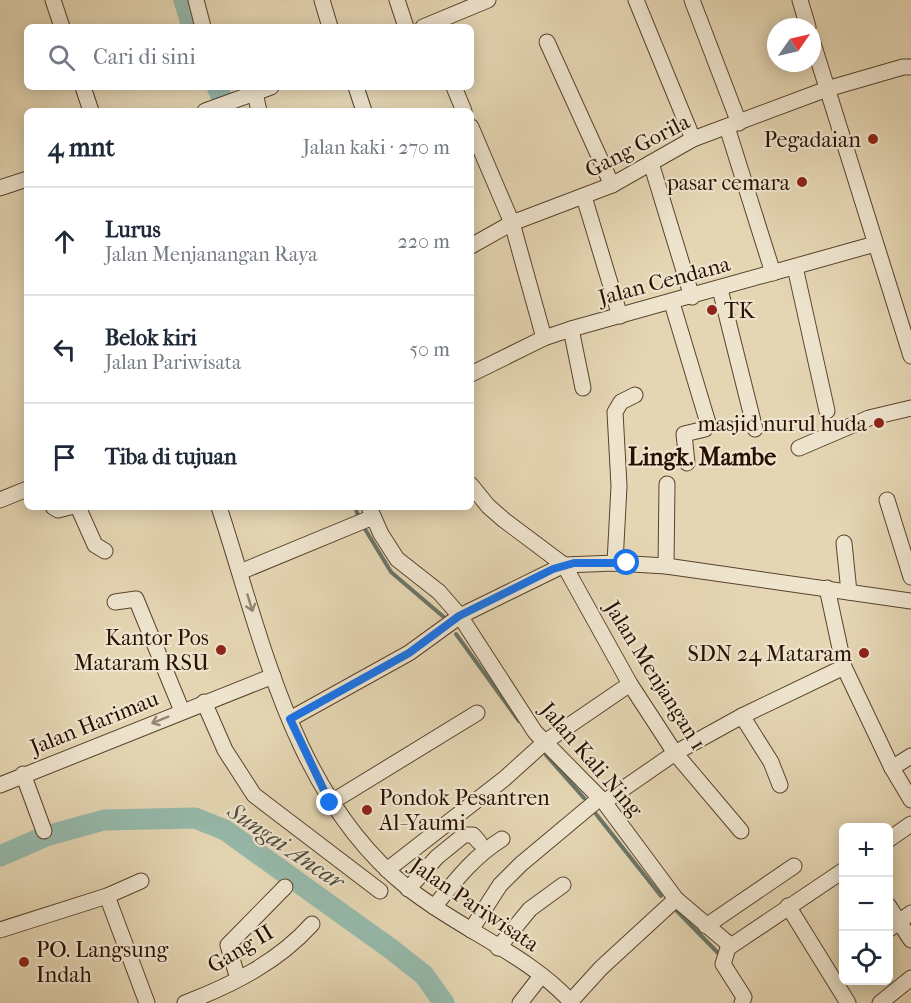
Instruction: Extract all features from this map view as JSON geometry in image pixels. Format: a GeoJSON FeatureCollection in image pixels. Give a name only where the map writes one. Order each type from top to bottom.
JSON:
{"type":"FeatureCollection","features":[{"type":"Feature","properties":{"kind":"street"},"geometry":{"type":"LineString","coordinates":[[53,0],[61,24]]}},
{"type":"Feature","properties":{"kind":"street"},"geometry":{"type":"LineString","coordinates":[[196,0],[202,24]]}},
{"type":"Feature","properties":{"kind":"street"},"geometry":{"type":"LineString","coordinates":[[322,0],[329,24]]}},
{"type":"Feature","properties":{"kind":"street"},"geometry":{"type":"LineString","coordinates":[[397,0],[405,24]]}},
{"type":"Feature","properties":{"kind":"street"},"geometry":{"type":"LineString","coordinates":[[431,24],[487,0]]}},
{"type":"Feature","properties":{"kind":"street"},"geometry":{"type":"LineString","coordinates":[[636,0],[693,140]]}},
{"type":"Feature","properties":{"kind":"street"},"geometry":{"type":"LineString","coordinates":[[692,0],[733,125],[773,273]]}},
{"type":"Feature","properties":{"kind":"street"},"geometry":{"type":"LineString","coordinates":[[800,0],[805,18]]}},
{"type":"Feature","properties":{"kind":"street"},"geometry":{"type":"LineString","coordinates":[[547,42],[612,185]]}},
{"type":"Feature","properties":{"kind":"street","name":"Gang Gorila"},"geometry":{"type":"LineString","coordinates":[[474,244],[512,223],[612,185],[693,140],[827,89],[903,67],[911,67]]}},
{"type":"Feature","properties":{"kind":"street"},"geometry":{"type":"LineString","coordinates":[[821,69],[911,356]]}},
{"type":"Feature","properties":{"kind":"street"},"geometry":{"type":"LineString","coordinates":[[84,90],[90,108]]}},
{"type":"Feature","properties":{"kind":"street"},"geometry":{"type":"LineString","coordinates":[[212,108],[235,96],[263,90]]}},
{"type":"Feature","properties":{"kind":"street"},"geometry":{"type":"LineString","coordinates":[[357,90],[363,108]]}},
{"type":"Feature","properties":{"kind":"street"},"geometry":{"type":"LineString","coordinates":[[455,90],[463,108]]}},
{"type":"Feature","properties":{"kind":"street"},"geometry":{"type":"LineString","coordinates":[[255,93],[259,108]]}},
{"type":"Feature","properties":{"kind":"street"},"geometry":{"type":"LineString","coordinates":[[474,134],[512,223],[544,338]]}},
{"type":"Feature","properties":{"kind":"street"},"geometry":{"type":"LineString","coordinates":[[651,163],[692,297]]}},
{"type":"Feature","properties":{"kind":"street"},"geometry":{"type":"LineString","coordinates":[[0,188],[24,179]]}},
{"type":"Feature","properties":{"kind":"street"},"geometry":{"type":"LineString","coordinates":[[584,197],[620,316]]}},
{"type":"Feature","properties":{"kind":"street","name":"Jalan Cendana"},"geometry":{"type":"LineString","coordinates":[[474,373],[544,338],[571,329],[672,303],[875,244]]}},
{"type":"Feature","properties":{"kind":"street"},"geometry":{"type":"LineString","coordinates":[[795,267],[827,411]]}},
{"type":"Feature","properties":{"kind":"street"},"geometry":{"type":"LineString","coordinates":[[720,289],[755,429]]}},
{"type":"Feature","properties":{"kind":"street"},"geometry":{"type":"LineString","coordinates":[[672,303],[708,423],[705,429],[684,434],[687,463]]}},
{"type":"Feature","properties":{"kind":"street"},"geometry":{"type":"LineString","coordinates":[[571,329],[583,388]]}},
{"type":"Feature","properties":{"kind":"street"},"geometry":{"type":"LineString","coordinates":[[615,563],[619,486],[615,412],[621,402],[635,395]]}},
{"type":"Feature","properties":{"kind":"street"},"geometry":{"type":"LineString","coordinates":[[799,448],[869,418],[911,408]]}},
{"type":"Feature","properties":{"kind":"street"},"geometry":{"type":"LineString","coordinates":[[666,566],[667,484]]}},
{"type":"Feature","properties":{"kind":"street"},"geometry":{"type":"LineString","coordinates":[[474,488],[496,513],[564,565]]}},
{"type":"Feature","properties":{"kind":"street"},"geometry":{"type":"LineString","coordinates":[[0,500],[24,490]]}},
{"type":"Feature","properties":{"kind":"street"},"geometry":{"type":"LineString","coordinates":[[887,500],[911,576]]}},
{"type":"Feature","properties":{"kind":"street"},"geometry":{"type":"LineString","coordinates":[[79,510],[95,545],[105,551]]}},
{"type":"Feature","properties":{"kind":"street","name":"Jalan Pariwisata"},"geometry":{"type":"LineString","coordinates":[[220,510],[273,676],[290,719],[330,803],[355,837],[408,889],[541,976],[572,1002]]}},
{"type":"Feature","properties":{"kind":"street"},"geometry":{"type":"LineString","coordinates":[[240,572],[371,514]]}},
{"type":"Feature","properties":{"kind":"street","name":"Jalan Kali Ning"},"geometry":{"type":"LineString","coordinates":[[371,514],[397,559],[439,591],[459,616],[525,717],[545,742],[602,800],[676,899],[706,926],[726,953],[744,997],[742,1003]]}},
{"type":"Feature","properties":{"kind":"street"},"geometry":{"type":"LineString","coordinates":[[844,543],[849,592]]}},
{"type":"Feature","properties":{"kind":"street"},"geometry":{"type":"LineString","coordinates":[[290,719],[409,653],[459,616],[564,565],[615,563],[666,566],[911,601]]}},
{"type":"Feature","properties":{"kind":"street","name":"Jalan Menjangan 1"},"geometry":{"type":"LineString","coordinates":[[564,565],[630,684],[675,753],[741,831]]}},
{"type":"Feature","properties":{"kind":"street"},"geometry":{"type":"LineString","coordinates":[[827,588],[844,667],[892,768],[911,800]]}},
{"type":"Feature","properties":{"kind":"street"},"geometry":{"type":"LineString","coordinates":[[115,602],[136,599],[182,711]]}},
{"type":"Feature","properties":{"kind":"street"},"geometry":{"type":"LineString","coordinates":[[471,930],[500,885],[520,864],[602,800],[675,753],[742,716],[844,667]]}},
{"type":"Feature","properties":{"kind":"street","name":"Jalan Harimau"},"geometry":{"type":"LineString","coordinates":[[0,784],[273,676]]}},
{"type":"Feature","properties":{"kind":"street"},"geometry":{"type":"LineString","coordinates":[[387,870],[504,779],[545,742],[630,684]]}},
{"type":"Feature","properties":{"kind":"street"},"geometry":{"type":"LineString","coordinates":[[204,702],[225,750],[254,795],[380,891]]}},
{"type":"Feature","properties":{"kind":"street"},"geometry":{"type":"LineString","coordinates":[[330,803],[477,713]]}},
{"type":"Feature","properties":{"kind":"street"},"geometry":{"type":"LineString","coordinates":[[742,716],[771,762],[780,784]]}},
{"type":"Feature","properties":{"kind":"street"},"geometry":{"type":"LineString","coordinates":[[892,768],[911,756]]}},
{"type":"Feature","properties":{"kind":"street"},"geometry":{"type":"LineString","coordinates":[[23,774],[44,831]]}},
{"type":"Feature","properties":{"kind":"street"},"geometry":{"type":"LineString","coordinates":[[893,837],[911,824]]}},
{"type":"Feature","properties":{"kind":"street"},"geometry":{"type":"LineString","coordinates":[[408,889],[437,857],[464,835],[473,835],[479,842]]}},
{"type":"Feature","properties":{"kind":"street"},"geometry":{"type":"LineString","coordinates":[[434,907],[470,864],[485,849],[502,838]]}},
{"type":"Feature","properties":{"kind":"street"},"geometry":{"type":"LineString","coordinates":[[706,926],[794,866]]}},
{"type":"Feature","properties":{"kind":"street"},"geometry":{"type":"LineString","coordinates":[[726,953],[788,906],[839,873]]}},
{"type":"Feature","properties":{"kind":"street"},"geometry":{"type":"LineString","coordinates":[[0,930],[106,896],[141,881]]}},
{"type":"Feature","properties":{"kind":"street"},"geometry":{"type":"LineString","coordinates":[[498,948],[530,909],[563,885]]}},
{"type":"Feature","properties":{"kind":"street"},"geometry":{"type":"LineString","coordinates":[[238,979],[228,945],[285,887]]}},
{"type":"Feature","properties":{"kind":"street"},"geometry":{"type":"LineString","coordinates":[[106,896],[147,1003]]}},
{"type":"Feature","properties":{"kind":"street"},"geometry":{"type":"LineString","coordinates":[[572,1002],[601,968],[676,899]]}},
{"type":"Feature","properties":{"kind":"street"},"geometry":{"type":"LineString","coordinates":[[788,906],[838,970],[848,1003]]}},
{"type":"Feature","properties":{"kind":"street"},"geometry":{"type":"LineString","coordinates":[[900,922],[911,940]]}},
{"type":"Feature","properties":{"kind":"street","name":"Gang II"},"geometry":{"type":"LineString","coordinates":[[185,1003],[266,964],[312,924]]}},
{"type":"Feature","properties":{"kind":"street"},"geometry":{"type":"LineString","coordinates":[[520,1003],[541,976]]}},
{"type":"Feature","properties":{"kind":"street"},"geometry":{"type":"LineString","coordinates":[[880,1003],[910,980]]}},
{"type":"Feature","properties":{"kind":"waterway"},"geometry":{"type":"LineString","coordinates":[[184,0],[191,24]]}},
{"type":"Feature","properties":{"kind":"waterway"},"geometry":{"type":"LineString","coordinates":[[218,90],[227,108]]}},
{"type":"Feature","properties":{"kind":"waterway"},"geometry":{"type":"LineString","coordinates":[[356,510],[358,515]]}},
{"type":"Feature","properties":{"kind":"waterway"},"geometry":{"type":"LineString","coordinates":[[365,529],[391,572],[446,619]]}},
{"type":"Feature","properties":{"kind":"waterway"},"geometry":{"type":"LineString","coordinates":[[456,634],[519,721]]}},
{"type":"Feature","properties":{"kind":"waterway"},"geometry":{"type":"LineString","coordinates":[[546,755],[584,798]]}},
{"type":"Feature","properties":{"kind":"waterway"},"geometry":{"type":"LineString","coordinates":[[596,814],[661,896]]}},
{"type":"Feature","properties":{"kind":"waterway","name":"Sungai Ancar"},"geometry":{"type":"LineString","coordinates":[[0,856],[46,836],[104,820],[195,818],[225,830],[391,949],[424,975],[444,1003]]}},
{"type":"Feature","properties":{"kind":"waterway"},"geometry":{"type":"LineString","coordinates":[[676,910],[720,955]]}},
{"type":"Feature","properties":{"kind":"place","name":"Pegadaian"},"geometry":{"type":"Point","coordinates":[873,139]}},
{"type":"Feature","properties":{"kind":"place","name":"pasar cemara"},"geometry":{"type":"Point","coordinates":[802,182]}},
{"type":"Feature","properties":{"kind":"place","name":"TK"},"geometry":{"type":"Point","coordinates":[712,310]}},
{"type":"Feature","properties":{"kind":"place","name":"masjid nurul huda"},"geometry":{"type":"Point","coordinates":[879,423]}},
{"type":"Feature","properties":{"kind":"place","name":"Kantor Pos Mataram RSU"},"geometry":{"type":"Point","coordinates":[221,650]}},
{"type":"Feature","properties":{"kind":"place","name":"SDN 24 Mataram"},"geometry":{"type":"Point","coordinates":[864,653]}},
{"type":"Feature","properties":{"kind":"place","name":"Pondok Pesantren Al-Yaumi"},"geometry":{"type":"Point","coordinates":[367,810]}},
{"type":"Feature","properties":{"kind":"place","name":"PO. Langsung Indah"},"geometry":{"type":"Point","coordinates":[24,962]}},
{"type":"Feature","properties":{"kind":"district","name":"Lingk. Mambe"},"geometry":{"type":"Point","coordinates":[702,457]}},
{"type":"Feature","properties":{"kind":"route"},"geometry":{"type":"LineString","coordinates":[[330,803],[290,719],[409,653],[459,616],[553,569],[574,563],[627,563]]}}]}
